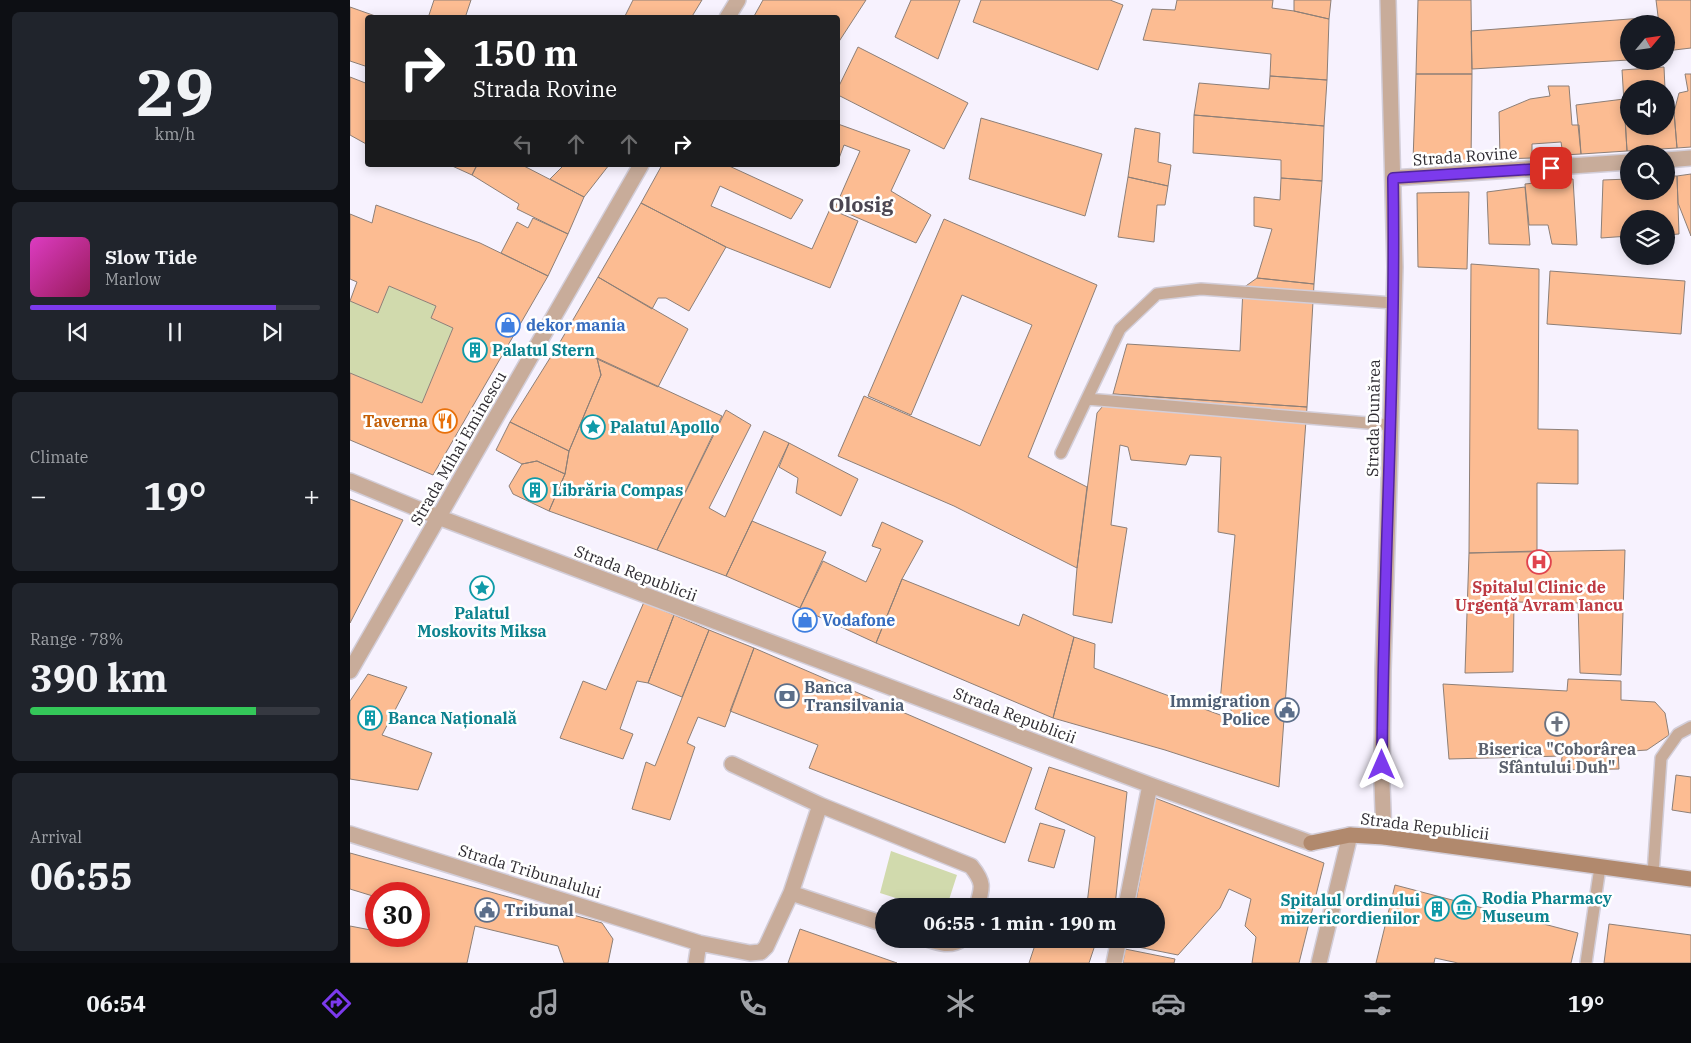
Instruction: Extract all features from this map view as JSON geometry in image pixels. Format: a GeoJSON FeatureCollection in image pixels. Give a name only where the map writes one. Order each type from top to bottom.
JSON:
{"type":"FeatureCollection","features":[{"type":"Feature","properties":{"kind":"street"},"geometry":{"type":"LineString","coordinates":[[729,15],[738,0]]}},
{"type":"Feature","properties":{"kind":"street","name":"Strada Dunărea"},"geometry":{"type":"LineString","coordinates":[[1384,837],[1382,784],[1383,670],[1395,267],[1388,0]]}},
{"type":"Feature","properties":{"kind":"street"},"geometry":{"type":"LineString","coordinates":[[1675,159],[1691,158]]}},
{"type":"Feature","properties":{"kind":"street","name":"Strada Rovine"},"geometry":{"type":"LineString","coordinates":[[1393,178],[1620,163]]}},
{"type":"Feature","properties":{"kind":"street","name":"Strada Mihai Eminescu"},"geometry":{"type":"LineString","coordinates":[[350,672],[640,167]]}},
{"type":"Feature","properties":{"kind":"street","name":"Strada Republicii"},"geometry":{"type":"LineString","coordinates":[[350,481],[438,517],[1150,785],[1311,843],[1350,835],[1384,837],[1691,878]]}},
{"type":"Feature","properties":{"kind":"street"},"geometry":{"type":"LineString","coordinates":[[732,764],[820,805],[971,866],[979,876],[983,888],[980,898]]}},
{"type":"Feature","properties":{"kind":"street"},"geometry":{"type":"LineString","coordinates":[[1128,898],[1150,785]]}},
{"type":"Feature","properties":{"kind":"street"},"geometry":{"type":"LineString","coordinates":[[820,805],[791,893],[875,921]]}},
{"type":"Feature","properties":{"kind":"street","name":"Strada Tribunalului"},"geometry":{"type":"LineString","coordinates":[[350,834],[699,943],[750,953],[761,952],[766,947],[791,893]]}},
{"type":"Feature","properties":{"kind":"street"},"geometry":{"type":"LineString","coordinates":[[1319,963],[1350,835]]}},
{"type":"Feature","properties":{"kind":"street"},"geometry":{"type":"LineString","coordinates":[[696,963],[699,943]]}},
{"type":"Feature","properties":{"kind":"street"},"geometry":{"type":"LineString","coordinates":[[1114,963],[1117,948]]}},
{"type":"Feature","properties":{"kind":"lane"},"geometry":{"type":"LineString","coordinates":[[1062,453],[1120,330],[1157,294],[1201,289],[1393,303]]}},
{"type":"Feature","properties":{"kind":"lane"},"geometry":{"type":"LineString","coordinates":[[1087,399],[1391,425]]}},
{"type":"Feature","properties":{"kind":"lane"},"geometry":{"type":"LineString","coordinates":[[1653,874],[1661,758],[1678,734],[1691,727]]}},
{"type":"Feature","properties":{"kind":"lane"},"geometry":{"type":"LineString","coordinates":[[1586,963],[1600,867]]}},
{"type":"Feature","properties":{"kind":"green space"},"geometry":{"type":"Polygon","coordinates":[[[389,286],[436,306],[431,318],[453,328],[422,403],[350,373],[350,301],[378,312],[389,286]]]}},
{"type":"Feature","properties":{"kind":"green space"},"geometry":{"type":"Polygon","coordinates":[[[891,851],[957,875],[950,898],[896,898],[880,893],[891,851]]]}},
{"type":"Feature","properties":{"kind":"building"},"geometry":{"type":"Polygon","coordinates":[[[434,0],[471,0],[466,15],[429,15],[434,0]]]}},
{"type":"Feature","properties":{"kind":"building"},"geometry":{"type":"Polygon","coordinates":[[[633,0],[702,0],[693,15],[626,15],[633,0]]]}},
{"type":"Feature","properties":{"kind":"building"},"geometry":{"type":"Polygon","coordinates":[[[763,0],[866,0],[840,40],[840,15],[755,15],[763,0]]]}},
{"type":"Feature","properties":{"kind":"building"},"geometry":{"type":"Polygon","coordinates":[[[911,0],[960,0],[938,59],[895,37],[911,0]]]}},
{"type":"Feature","properties":{"kind":"building"},"geometry":{"type":"Polygon","coordinates":[[[981,0],[1110,0],[1123,5],[1098,70],[973,22],[981,0]]]}},
{"type":"Feature","properties":{"kind":"building"},"geometry":{"type":"Polygon","coordinates":[[[1177,0],[1273,0],[1272,8],[1329,19],[1327,80],[1270,76],[1271,54],[1143,40],[1152,9],[1175,10],[1177,0]]]}},
{"type":"Feature","properties":{"kind":"building"},"geometry":{"type":"Polygon","coordinates":[[[1294,0],[1331,0],[1329,19],[1294,11],[1294,0]]]}},
{"type":"Feature","properties":{"kind":"building"},"geometry":{"type":"Polygon","coordinates":[[[1418,0],[1471,0],[1472,74],[1416,74],[1418,0]]]}},
{"type":"Feature","properties":{"kind":"building"},"geometry":{"type":"Polygon","coordinates":[[[1656,0],[1691,0],[1691,48],[1675,50],[1675,15],[1658,15],[1656,0]]]}},
{"type":"Feature","properties":{"kind":"building"},"geometry":{"type":"Polygon","coordinates":[[[350,7],[373,15],[365,15],[365,66],[350,61],[350,7]]]}},
{"type":"Feature","properties":{"kind":"building"},"geometry":{"type":"Polygon","coordinates":[[[1620,20],[1620,61],[1472,69],[1471,31],[1620,20]]]}},
{"type":"Feature","properties":{"kind":"building"},"geometry":{"type":"Polygon","coordinates":[[[858,47],[968,103],[944,149],[840,96],[840,84],[858,47]]]}},
{"type":"Feature","properties":{"kind":"building"},"geometry":{"type":"Polygon","coordinates":[[[1622,70],[1664,70],[1665,80],[1623,80],[1622,70]]]}},
{"type":"Feature","properties":{"kind":"building"},"geometry":{"type":"Polygon","coordinates":[[[1416,74],[1472,74],[1471,162],[1413,161],[1416,74]]]}},
{"type":"Feature","properties":{"kind":"building"},"geometry":{"type":"Polygon","coordinates":[[[1685,74],[1691,74],[1691,147],[1677,148],[1675,108],[1679,93],[1688,91],[1685,74]]]}},
{"type":"Feature","properties":{"kind":"building"},"geometry":{"type":"Polygon","coordinates":[[[1270,76],[1327,80],[1324,126],[1194,115],[1199,83],[1269,89],[1270,76]]]}},
{"type":"Feature","properties":{"kind":"building"},"geometry":{"type":"Polygon","coordinates":[[[350,77],[365,83],[365,143],[350,135],[350,77]]]}},
{"type":"Feature","properties":{"kind":"building"},"geometry":{"type":"Polygon","coordinates":[[[1548,86],[1569,86],[1572,125],[1579,125],[1581,154],[1563,155],[1561,142],[1532,144],[1532,158],[1500,159],[1499,112],[1530,99],[1550,96],[1548,86]]]}},
{"type":"Feature","properties":{"kind":"building"},"geometry":{"type":"Polygon","coordinates":[[[1620,100],[1620,135],[1626,135],[1627,145],[1620,145],[1620,151],[1581,154],[1576,105],[1620,100]]]}},
{"type":"Feature","properties":{"kind":"building"},"geometry":{"type":"Polygon","coordinates":[[[1194,115],[1324,126],[1322,181],[1281,178],[1281,160],[1193,153],[1194,115]]]}},
{"type":"Feature","properties":{"kind":"building"},"geometry":{"type":"Polygon","coordinates":[[[981,118],[1102,154],[1085,216],[969,179],[981,118]]]}},
{"type":"Feature","properties":{"kind":"building"},"geometry":{"type":"Polygon","coordinates":[[[1675,124],[1677,148],[1675,148],[1675,145],[1627,145],[1626,135],[1675,135],[1675,124]]]}},
{"type":"Feature","properties":{"kind":"building"},"geometry":{"type":"Polygon","coordinates":[[[840,125],[910,150],[891,191],[931,215],[916,243],[835,208],[860,151],[844,145],[840,156],[840,125]]]}},
{"type":"Feature","properties":{"kind":"building"},"geometry":{"type":"Polygon","coordinates":[[[1135,128],[1160,133],[1158,162],[1171,165],[1168,186],[1128,177],[1135,128]]]}},
{"type":"Feature","properties":{"kind":"building"},"geometry":{"type":"Polygon","coordinates":[[[454,167],[476,167],[472,175],[454,167]]]}},
{"type":"Feature","properties":{"kind":"building"},"geometry":{"type":"Polygon","coordinates":[[[476,167],[526,167],[584,197],[568,234],[517,209],[519,204],[472,175],[476,167]]]}},
{"type":"Feature","properties":{"kind":"building"},"geometry":{"type":"Polygon","coordinates":[[[562,167],[607,167],[584,197],[550,179],[562,167]]]}},
{"type":"Feature","properties":{"kind":"building"},"geometry":{"type":"Polygon","coordinates":[[[661,167],[731,167],[803,200],[791,219],[720,186],[711,206],[812,249],[830,209],[858,221],[830,288],[726,247],[641,203],[661,167]]]}},
{"type":"Feature","properties":{"kind":"building"},"geometry":{"type":"Polygon","coordinates":[[[1691,174],[1691,236],[1678,203],[1677,176],[1691,174]]]}},
{"type":"Feature","properties":{"kind":"building"},"geometry":{"type":"Polygon","coordinates":[[[1675,176],[1677,176],[1679,234],[1675,234],[1675,210],[1620,210],[1620,237],[1601,238],[1603,180],[1620,179],[1620,200],[1675,200],[1675,176]]]}},
{"type":"Feature","properties":{"kind":"building"},"geometry":{"type":"Polygon","coordinates":[[[1128,177],[1168,186],[1165,205],[1157,205],[1154,242],[1118,237],[1128,177]]]}},
{"type":"Feature","properties":{"kind":"building"},"geometry":{"type":"Polygon","coordinates":[[[1281,178],[1322,181],[1314,284],[1257,278],[1272,229],[1254,226],[1254,197],[1280,200],[1281,178]]]}},
{"type":"Feature","properties":{"kind":"building"},"geometry":{"type":"Polygon","coordinates":[[[1573,179],[1577,245],[1552,244],[1548,225],[1529,225],[1525,184],[1573,179]]]}},
{"type":"Feature","properties":{"kind":"building"},"geometry":{"type":"Polygon","coordinates":[[[1525,187],[1530,245],[1489,244],[1487,192],[1525,187]]]}},
{"type":"Feature","properties":{"kind":"building"},"geometry":{"type":"Polygon","coordinates":[[[1469,192],[1467,269],[1418,267],[1417,193],[1469,192]]]}},
{"type":"Feature","properties":{"kind":"building"},"geometry":{"type":"Polygon","coordinates":[[[641,203],[726,247],[689,311],[666,298],[658,298],[652,309],[598,277],[641,203]]]}},
{"type":"Feature","properties":{"kind":"building","name":"Palatul Stern"},"geometry":{"type":"Polygon","coordinates":[[[376,205],[480,243],[548,276],[433,475],[350,440],[350,373],[422,403],[453,328],[431,318],[436,306],[389,286],[378,313],[350,301],[357,282],[350,279],[350,214],[372,223],[376,205]]]}},
{"type":"Feature","properties":{"kind":"building"},"geometry":{"type":"Polygon","coordinates":[[[533,218],[568,234],[548,276],[501,253],[517,222],[528,228],[533,218]]]}},
{"type":"Feature","properties":{"kind":"building"},"geometry":{"type":"Polygon","coordinates":[[[944,219],[1097,285],[1028,457],[1087,487],[1077,568],[954,506],[838,456],[864,396],[980,446],[1032,325],[962,295],[911,415],[868,396],[944,219]]]}},
{"type":"Feature","properties":{"kind":"building"},"geometry":{"type":"Polygon","coordinates":[[[1471,264],[1539,269],[1538,429],[1578,430],[1578,484],[1537,483],[1537,551],[1469,553],[1471,264]]]}},
{"type":"Feature","properties":{"kind":"building"},"geometry":{"type":"Polygon","coordinates":[[[1550,271],[1685,281],[1681,334],[1547,324],[1550,271]]]}},
{"type":"Feature","properties":{"kind":"building"},"geometry":{"type":"Polygon","coordinates":[[[598,277],[688,329],[658,387],[560,342],[598,277]]]}},
{"type":"Feature","properties":{"kind":"building"},"geometry":{"type":"Polygon","coordinates":[[[1257,278],[1314,284],[1307,407],[1113,394],[1127,344],[1240,351],[1243,288],[1257,278]]]}},
{"type":"Feature","properties":{"kind":"building"},"geometry":{"type":"Polygon","coordinates":[[[560,342],[597,358],[601,375],[569,451],[510,422],[560,342]]]}},
{"type":"Feature","properties":{"kind":"building"},"geometry":{"type":"Polygon","coordinates":[[[597,358],[722,416],[657,550],[549,511],[565,474],[569,451],[601,375],[597,358]]]}},
{"type":"Feature","properties":{"kind":"building"},"geometry":{"type":"Polygon","coordinates":[[[1113,394],[1307,407],[1279,787],[1165,750],[1053,718],[1074,637],[1095,644],[1094,668],[1231,719],[1231,709],[1220,702],[1235,535],[1218,532],[1221,457],[1190,455],[1186,465],[1131,460],[1128,447],[1120,445],[1111,525],[1127,528],[1112,623],[1073,615],[1077,568],[1097,413],[1113,394]]]}},
{"type":"Feature","properties":{"kind":"building"},"geometry":{"type":"Polygon","coordinates":[[[726,410],[751,425],[709,508],[725,517],[764,431],[789,443],[726,576],[657,550],[726,410]]]}},
{"type":"Feature","properties":{"kind":"building"},"geometry":{"type":"Polygon","coordinates":[[[510,422],[569,451],[565,474],[537,461],[522,464],[496,450],[510,422]]]}},
{"type":"Feature","properties":{"kind":"building"},"geometry":{"type":"Polygon","coordinates":[[[789,443],[858,479],[841,516],[796,493],[798,478],[779,467],[789,443]]]}},
{"type":"Feature","properties":{"kind":"building","name":"Librăria Compas"},"geometry":{"type":"Polygon","coordinates":[[[537,461],[565,474],[549,511],[513,494],[509,486],[522,464],[537,461]]]}},
{"type":"Feature","properties":{"kind":"building"},"geometry":{"type":"Polygon","coordinates":[[[350,499],[403,520],[350,623],[350,499]]]}},
{"type":"Feature","properties":{"kind":"building"},"geometry":{"type":"Polygon","coordinates":[[[752,521],[826,552],[800,608],[726,576],[752,521]]]}},
{"type":"Feature","properties":{"kind":"building"},"geometry":{"type":"Polygon","coordinates":[[[882,522],[923,541],[902,579],[876,643],[800,608],[823,561],[866,582],[881,549],[872,546],[882,522]]]}},
{"type":"Feature","properties":{"kind":"building"},"geometry":{"type":"Polygon","coordinates":[[[1625,550],[1621,675],[1580,673],[1578,603],[1514,602],[1513,672],[1465,673],[1469,553],[1625,550]]]}},
{"type":"Feature","properties":{"kind":"building"},"geometry":{"type":"Polygon","coordinates":[[[902,579],[1019,626],[1023,614],[1074,637],[1053,718],[876,643],[902,579]]]}},
{"type":"Feature","properties":{"kind":"building"},"geometry":{"type":"Polygon","coordinates":[[[644,602],[674,615],[648,683],[637,681],[620,729],[633,734],[623,759],[560,738],[583,681],[606,690],[644,602]]]}},
{"type":"Feature","properties":{"kind":"building"},"geometry":{"type":"Polygon","coordinates":[[[674,615],[709,630],[682,697],[648,683],[674,615]]]}},
{"type":"Feature","properties":{"kind":"building"},"geometry":{"type":"Polygon","coordinates":[[[709,630],[754,648],[725,727],[698,717],[687,743],[695,747],[670,820],[632,809],[646,762],[655,766],[709,630]]]}},
{"type":"Feature","properties":{"kind":"building"},"geometry":{"type":"Polygon","coordinates":[[[754,648],[1032,768],[1005,843],[809,768],[818,745],[730,711],[754,648]]]}},
{"type":"Feature","properties":{"kind":"building","name":"Banca Națională"},"geometry":{"type":"Polygon","coordinates":[[[368,674],[407,687],[382,735],[432,753],[418,790],[350,779],[350,701],[368,674]]]}},
{"type":"Feature","properties":{"kind":"building","name":"Biserica \"Coborârea Sfântului Duh\""},"geometry":{"type":"Polygon","coordinates":[[[1568,679],[1621,681],[1621,700],[1655,702],[1665,713],[1669,735],[1647,750],[1618,752],[1619,769],[1561,770],[1562,756],[1449,759],[1443,684],[1567,691],[1568,679]]]}},
{"type":"Feature","properties":{"kind":"building"},"geometry":{"type":"Polygon","coordinates":[[[1049,767],[1127,792],[1116,898],[1088,898],[1095,837],[1035,809],[1049,767]]]}},
{"type":"Feature","properties":{"kind":"building"},"geometry":{"type":"Polygon","coordinates":[[[1676,775],[1691,777],[1691,813],[1672,810],[1676,775]]]}},
{"type":"Feature","properties":{"kind":"building"},"geometry":{"type":"Polygon","coordinates":[[[1155,798],[1324,863],[1299,963],[1252,963],[1256,937],[1245,926],[1251,899],[1229,889],[1220,908],[1178,955],[1143,948],[1165,948],[1165,898],[1136,898],[1155,798]]]}},
{"type":"Feature","properties":{"kind":"building"},"geometry":{"type":"Polygon","coordinates":[[[1040,823],[1065,830],[1054,868],[1028,861],[1040,823]]]}},
{"type":"Feature","properties":{"kind":"building","name":"Tribunal"},"geometry":{"type":"Polygon","coordinates":[[[350,853],[602,923],[613,939],[608,963],[564,963],[558,946],[475,926],[467,963],[350,963],[350,926],[365,929],[365,947],[430,947],[430,882],[365,882],[365,894],[350,889],[350,853]]]}},
{"type":"Feature","properties":{"kind":"building","name":"Spitalul ordinului mizericordienilor"},"geometry":{"type":"Polygon","coordinates":[[[1395,885],[1578,933],[1571,963],[1458,963],[1435,958],[1434,963],[1376,963],[1395,885]]]}},
{"type":"Feature","properties":{"kind":"building"},"geometry":{"type":"Polygon","coordinates":[[[1609,924],[1691,935],[1691,963],[1604,963],[1609,924]]]}},
{"type":"Feature","properties":{"kind":"building"},"geometry":{"type":"Polygon","coordinates":[[[800,929],[897,963],[788,963],[800,929]]]}},
{"type":"Feature","properties":{"kind":"building"},"geometry":{"type":"Polygon","coordinates":[[[1034,948],[1094,948],[1089,963],[1029,963],[1034,948]]]}},
{"type":"Feature","properties":{"kind":"building"},"geometry":{"type":"Polygon","coordinates":[[[1125,949],[1175,959],[1174,963],[1123,963],[1125,949]]]}},
{"type":"Feature","properties":{"kind":"place","name":"dekor mania"},"geometry":{"type":"Point","coordinates":[508,325]}},
{"type":"Feature","properties":{"kind":"place","name":"Palatul Stern"},"geometry":{"type":"Point","coordinates":[475,350]}},
{"type":"Feature","properties":{"kind":"place","name":"Taverna"},"geometry":{"type":"Point","coordinates":[445,421]}},
{"type":"Feature","properties":{"kind":"place","name":"Palatul Apollo"},"geometry":{"type":"Point","coordinates":[593,427]}},
{"type":"Feature","properties":{"kind":"place","name":"Librăria Compas"},"geometry":{"type":"Point","coordinates":[535,490]}},
{"type":"Feature","properties":{"kind":"place","name":"Spitalul Clinic de Urgență Avram Iancu"},"geometry":{"type":"Point","coordinates":[1539,562]}},
{"type":"Feature","properties":{"kind":"place","name":"Palatul Moskovits Miksa"},"geometry":{"type":"Point","coordinates":[482,588]}},
{"type":"Feature","properties":{"kind":"place","name":"Vodafone"},"geometry":{"type":"Point","coordinates":[805,620]}},
{"type":"Feature","properties":{"kind":"place","name":"Banca Transilvania"},"geometry":{"type":"Point","coordinates":[787,696]}},
{"type":"Feature","properties":{"kind":"place","name":"Immigration Police"},"geometry":{"type":"Point","coordinates":[1287,710]}},
{"type":"Feature","properties":{"kind":"place","name":"Banca Națională"},"geometry":{"type":"Point","coordinates":[370,718]}},
{"type":"Feature","properties":{"kind":"place","name":"Biserica \"Coborârea Sfântului Duh\""},"geometry":{"type":"Point","coordinates":[1557,724]}},
{"type":"Feature","properties":{"kind":"place","name":"Rodia Pharmacy Museum"},"geometry":{"type":"Point","coordinates":[1464,907]}},
{"type":"Feature","properties":{"kind":"place","name":"Spitalul ordinului mizericordienilor"},"geometry":{"type":"Point","coordinates":[1437,909]}},
{"type":"Feature","properties":{"kind":"place","name":"Tribunal"},"geometry":{"type":"Point","coordinates":[487,910]}},
{"type":"Feature","properties":{"kind":"district","name":"Olosig"},"geometry":{"type":"Point","coordinates":[861,204]}},
{"type":"Feature","properties":{"kind":"route"},"geometry":{"type":"LineString","coordinates":[[1382,765],[1395,267],[1393,178],[1551,168]]}}]}
